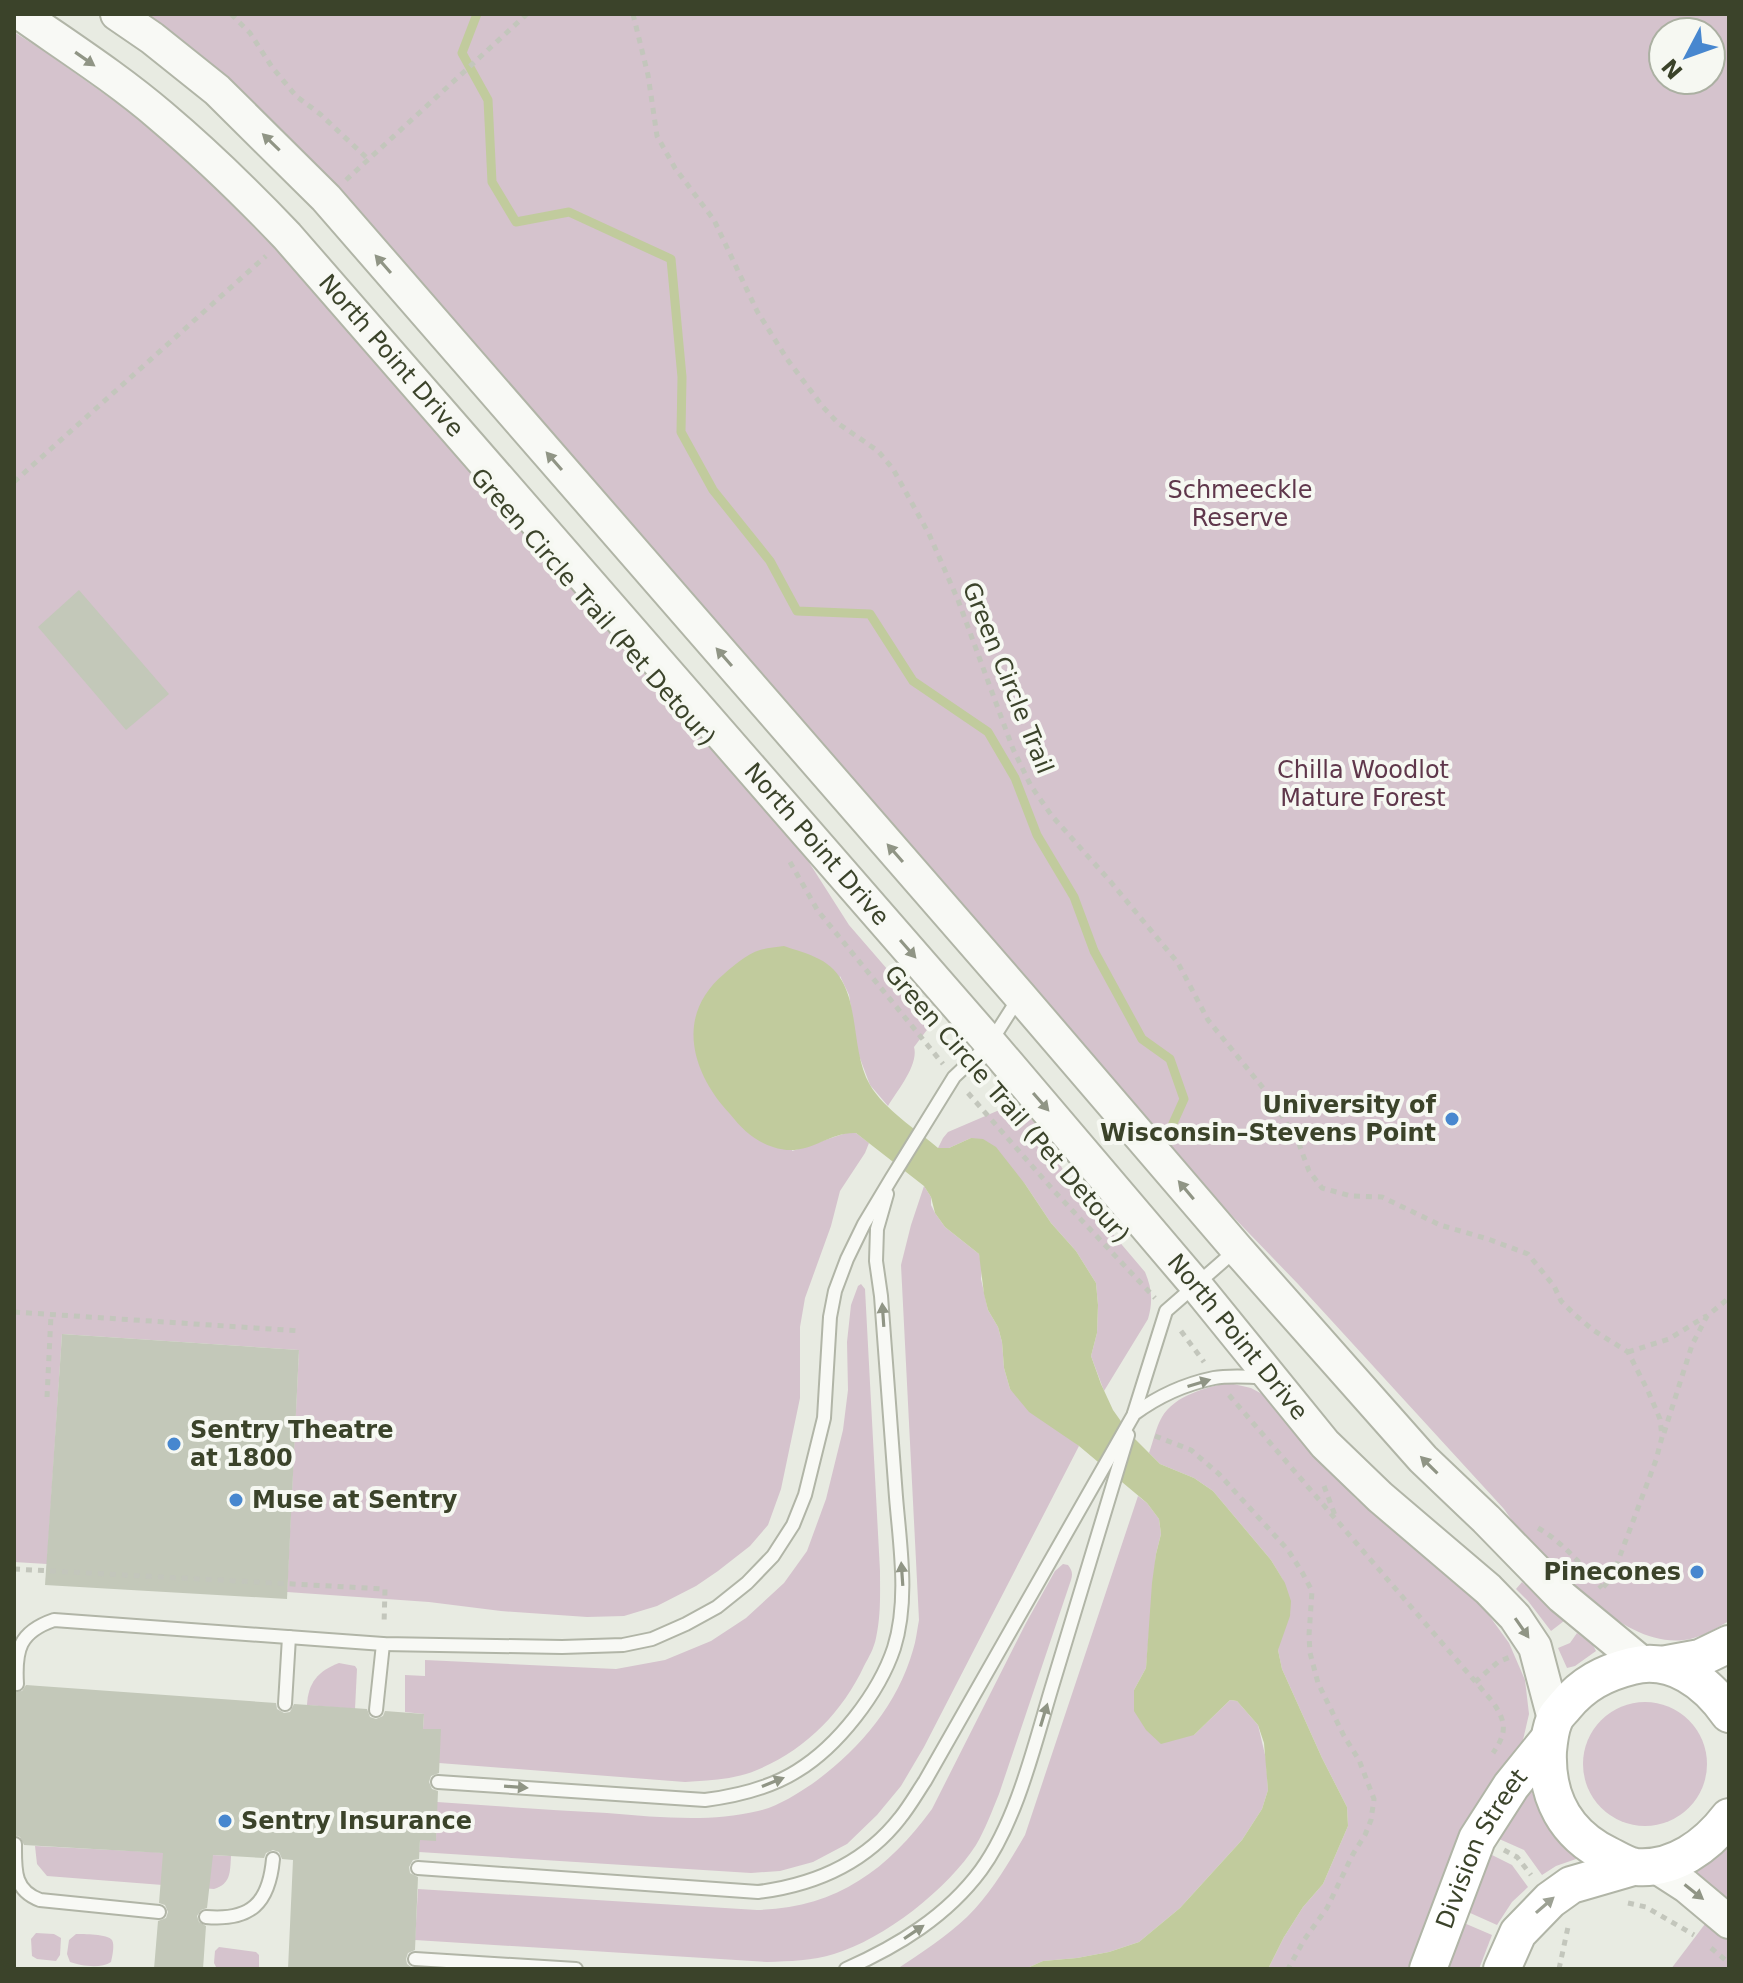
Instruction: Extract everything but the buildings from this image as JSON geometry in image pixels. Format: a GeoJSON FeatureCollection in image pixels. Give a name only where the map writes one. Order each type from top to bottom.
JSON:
{"type":"FeatureCollection","features":[{"type":"Feature","properties":{"kind":"main road"},"geometry":{"type":"LineString","coordinates":[[1654,1664],[1700,1658],[1729,1644]]}},
{"type":"Feature","properties":{"kind":"main road"},"geometry":{"type":"LineString","coordinates":[[1654,1664],[1698,1681],[1717,1696],[1729,1714]]}},
{"type":"Feature","properties":{"kind":"main road","name":"Division Street"},"geometry":{"type":"LineString","coordinates":[[1428,1969],[1477,1839],[1582,1688],[1615,1670],[1654,1664]]}},
{"type":"Feature","properties":{"kind":"main road"},"geometry":{"type":"LineString","coordinates":[[1552,1729],[1547,1771],[1562,1815],[1577,1834],[1597,1850],[1644,1867]]}},
{"type":"Feature","properties":{"kind":"main road"},"geometry":{"type":"LineString","coordinates":[[1502,1969],[1518,1933],[1550,1900],[1571,1885],[1673,1862],[1715,1835],[1729,1817]]}},
{"type":"Feature","properties":{"kind":"street","name":"North Point Drive"},"geometry":{"type":"LineString","coordinates":[[21,14],[160,114],[278,226],[990,1043],[1195,1284],[1325,1444],[1380,1497],[1488,1589],[1515,1617],[1535,1647],[1552,1729]]}},
{"type":"Feature","properties":{"kind":"street"},"geometry":{"type":"LineString","coordinates":[[117,14],[217,90],[326,198],[1237,1249],[1423,1459],[1562,1597],[1654,1664]]}},
{"type":"Feature","properties":{"kind":"street"},"geometry":{"type":"LineString","coordinates":[[1644,1867],[1686,1886],[1729,1922]]}},
{"type":"Feature","properties":{"kind":"lane"},"geometry":{"type":"LineString","coordinates":[[17,1684],[17,1654],[21,1644],[35,1628],[54,1620],[383,1644],[562,1647],[623,1645],[652,1639],[717,1607],[747,1583],[773,1556],[793,1525],[805,1495],[824,1418],[830,1317],[835,1291],[852,1247],[954,1077],[990,1043],[1020,996]]}},
{"type":"Feature","properties":{"kind":"lane"},"geometry":{"type":"LineString","coordinates":[[438,1782],[705,1800],[737,1795],[796,1772],[843,1731],[867,1701],[894,1648],[903,1592],[876,1261],[877,1229],[891,1179]]}},
{"type":"Feature","properties":{"kind":"lane"},"geometry":{"type":"LineString","coordinates":[[846,1969],[879,1955],[937,1916],[966,1887],[999,1844],[1027,1770],[1166,1311],[1237,1249]]}},
{"type":"Feature","properties":{"kind":"lane"},"geometry":{"type":"LineString","coordinates":[[418,1868],[758,1892],[786,1889],[846,1865],[872,1847],[900,1818],[925,1781],[1134,1414],[1165,1395],[1216,1377],[1271,1377]]}},
{"type":"Feature","properties":{"kind":"lane"},"geometry":{"type":"LineString","coordinates":[[285,1704],[289,1637]]}},
{"type":"Feature","properties":{"kind":"lane"},"geometry":{"type":"LineString","coordinates":[[376,1710],[383,1644]]}},
{"type":"Feature","properties":{"kind":"lane"},"geometry":{"type":"LineString","coordinates":[[15,1844],[15,1872],[31,1897],[159,1912]]}},
{"type":"Feature","properties":{"kind":"lane"},"geometry":{"type":"LineString","coordinates":[[206,1917],[234,1917],[255,1905],[269,1884],[273,1859]]}},
{"type":"Feature","properties":{"kind":"lane"},"geometry":{"type":"LineString","coordinates":[[415,1959],[576,1969]]}},
{"type":"Feature","properties":{"kind":"path"},"geometry":{"type":"LineString","coordinates":[[231,14],[250,33],[296,96],[368,159],[527,14]]}},
{"type":"Feature","properties":{"kind":"path","name":"Green Circle Trail"},"geometry":{"type":"LineString","coordinates":[[633,14],[648,75],[657,136],[675,168],[714,220],[757,311],[787,359],[839,424],[878,451],[893,469],[929,534],[958,600],[1008,736],[1031,786],[1052,816],[1178,963],[1208,1020],[1282,1116],[1299,1144],[1309,1171],[1322,1188],[1351,1196],[1382,1197],[1440,1225],[1528,1254],[1554,1286],[1561,1301],[1574,1314],[1628,1352]]}},
{"type":"Feature","properties":{"kind":"path"},"geometry":{"type":"LineString","coordinates":[[14,482],[264,258]]}},
{"type":"Feature","properties":{"kind":"path","name":"Green Circle Trail (Pet Detour)"},"geometry":{"type":"LineString","coordinates":[[786,856],[818,911],[954,1077],[1054,1191],[1146,1286],[1223,1388],[1475,1682]]}},
{"type":"Feature","properties":{"kind":"path"},"geometry":{"type":"LineString","coordinates":[[1662,1437],[1660,1419],[1628,1352],[1669,1339],[1707,1316],[1729,1298]]}},
{"type":"Feature","properties":{"kind":"path"},"geometry":{"type":"LineString","coordinates":[[14,1312],[301,1331]]}},
{"type":"Feature","properties":{"kind":"path"},"geometry":{"type":"LineString","coordinates":[[47,1397],[51,1315]]}},
{"type":"Feature","properties":{"kind":"path"},"geometry":{"type":"LineString","coordinates":[[1529,1522],[1557,1541],[1602,1588],[1612,1577],[1656,1460],[1692,1345],[1707,1316]]}},
{"type":"Feature","properties":{"kind":"path"},"geometry":{"type":"LineString","coordinates":[[1155,1436],[1191,1450],[1219,1474],[1288,1550],[1302,1572],[1312,1591],[1310,1653],[1318,1683],[1359,1760],[1374,1799],[1365,1835],[1327,1908],[1288,1969]]}},
{"type":"Feature","properties":{"kind":"path"},"geometry":{"type":"LineString","coordinates":[[14,1569],[385,1589],[383,1644]]}},
{"type":"Feature","properties":{"kind":"path"},"geometry":{"type":"LineString","coordinates":[[1487,1762],[1505,1730],[1498,1709],[1475,1682],[1498,1662],[1515,1655]]}},
{"type":"Feature","properties":{"kind":"path"},"geometry":{"type":"LineString","coordinates":[[1498,1848],[1517,1857],[1535,1880]]}},
{"type":"Feature","properties":{"kind":"path"},"geometry":{"type":"LineString","coordinates":[[1618,1904],[1632,1903],[1662,1915],[1701,1939],[1729,1963]]}},
{"type":"Feature","properties":{"kind":"path"},"geometry":{"type":"LineString","coordinates":[[1559,1969],[1568,1926],[1575,1921]]}},
{"type":"Feature","properties":{"kind":"green space","name":"Schmeeckle Reserve"},"geometry":{"type":"Polygon","coordinates":[[[108,14],[1729,14],[1729,1621],[1689,1639],[1660,1639],[1636,1631],[1590,1599],[1513,1522],[1298,1284],[1020,996],[326,198],[108,14]]]}},
{"type":"Feature","properties":{"kind":"green space"},"geometry":{"type":"Polygon","coordinates":[[[14,32],[144,122],[289,263],[796,842],[849,925],[933,1022],[914,1047],[910,1070],[888,1106],[870,1085],[858,1053],[849,995],[840,976],[792,1151],[846,1133],[856,1133],[869,1143],[840,1191],[805,1298],[800,1327],[800,1398],[781,1489],[768,1525],[750,1546],[696,1586],[657,1606],[624,1616],[587,1617],[287,1592],[299,1350],[62,1334],[47,1564],[14,1562],[14,32]]]}},
{"type":"Feature","properties":{"kind":"green space"},"geometry":{"type":"Polygon","coordinates":[[[997,1111],[1022,1111],[1035,1123],[1072,1186],[1147,1278],[1151,1301],[1148,1319],[1104,1391],[1091,1356],[1097,1333],[1096,1283],[1076,1251],[1051,1223],[1025,1184],[971,1138],[949,1148],[938,1148],[948,1132],[997,1111]]]}},
{"type":"Feature","properties":{"kind":"green space"},"geometry":{"type":"Polygon","coordinates":[[[924,1186],[935,1213],[945,1227],[979,1254],[988,1310],[998,1327],[1010,1389],[1079,1446],[901,1786],[847,1844],[813,1862],[780,1871],[751,1873],[419,1852],[420,1840],[436,1840],[437,1802],[683,1818],[739,1815],[765,1809],[812,1784],[845,1757],[874,1726],[906,1670],[919,1620],[901,1265],[924,1186]]]}},
{"type":"Feature","properties":{"kind":"green space"},"geometry":{"type":"Polygon","coordinates":[[[861,1284],[865,1289],[880,1571],[879,1613],[871,1652],[855,1683],[833,1714],[806,1741],[774,1762],[739,1776],[721,1779],[685,1782],[439,1763],[423,1729],[424,1714],[405,1712],[405,1675],[425,1676],[425,1660],[616,1669],[665,1660],[711,1641],[746,1618],[784,1583],[807,1551],[826,1499],[843,1430],[848,1390],[847,1342],[851,1305],[861,1284]]]}},
{"type":"Feature","properties":{"kind":"green space"},"geometry":{"type":"Polygon","coordinates":[[[1229,1383],[1251,1388],[1264,1395],[1356,1499],[1480,1603],[1509,1643],[1525,1680],[1529,1714],[1523,1740],[1473,1814],[1412,1969],[1268,1969],[1303,1907],[1323,1884],[1348,1826],[1347,1807],[1282,1669],[1278,1650],[1283,1580],[1271,1560],[1213,1491],[1194,1478],[1160,1464],[1149,1453],[1160,1421],[1174,1403],[1201,1390],[1229,1383]]]}},
{"type":"Feature","properties":{"kind":"green space"},"geometry":{"type":"Polygon","coordinates":[[[1138,1496],[1159,1519],[1161,1534],[1156,1554],[1146,1668],[1134,1690],[1194,1735],[1230,1700],[1237,1701],[1258,1725],[1266,1759],[1268,1790],[1262,1809],[1242,1840],[1180,1908],[1139,1942],[1109,1952],[1043,1961],[1025,1969],[897,1969],[942,1938],[976,1908],[1025,1835],[1138,1496]]]}},
{"type":"Feature","properties":{"kind":"green space"},"geometry":{"type":"Polygon","coordinates":[[[1063,1564],[1070,1569],[1071,1580],[999,1794],[982,1833],[964,1862],[949,1878],[894,1925],[853,1947],[826,1956],[767,1962],[415,1940],[418,1889],[757,1910],[811,1902],[857,1882],[897,1851],[932,1809],[1026,1623],[1055,1571],[1063,1564]]]}},
{"type":"Feature","properties":{"kind":"green space"},"geometry":{"type":"Polygon","coordinates":[[[1522,1582],[1564,1621],[1551,1631],[1516,1589],[1522,1582]]]}},
{"type":"Feature","properties":{"kind":"green space"},"geometry":{"type":"Polygon","coordinates":[[[1577,1633],[1596,1651],[1567,1668],[1558,1648],[1570,1643],[1577,1633]]]}},
{"type":"Feature","properties":{"kind":"green space"},"geometry":{"type":"Polygon","coordinates":[[[339,1663],[357,1669],[355,1709],[307,1705],[309,1690],[316,1679],[339,1663]]]}},
{"type":"Feature","properties":{"kind":"green space"},"geometry":{"type":"Polygon","coordinates":[[[1645,1702],[1669,1707],[1689,1720],[1702,1740],[1707,1764],[1702,1788],[1689,1808],[1669,1821],[1645,1826],[1621,1821],[1601,1808],[1588,1788],[1583,1764],[1588,1740],[1601,1720],[1621,1707],[1645,1702]]]}},
{"type":"Feature","properties":{"kind":"green space"},"geometry":{"type":"Polygon","coordinates":[[[1530,1784],[1547,1826],[1561,1844],[1579,1858],[1542,1875],[1524,1850],[1497,1838],[1530,1784]]]}},
{"type":"Feature","properties":{"kind":"green space"},"geometry":{"type":"Polygon","coordinates":[[[1729,1842],[1729,1899],[1691,1870],[1729,1842]]]}},
{"type":"Feature","properties":{"kind":"green space"},"geometry":{"type":"Polygon","coordinates":[[[35,1846],[231,1856],[227,1881],[214,1889],[47,1876],[37,1864],[35,1846]]]}},
{"type":"Feature","properties":{"kind":"green space"},"geometry":{"type":"Polygon","coordinates":[[[1490,1854],[1512,1865],[1528,1887],[1512,1902],[1497,1925],[1468,1912],[1490,1854]]]}},
{"type":"Feature","properties":{"kind":"green space"},"geometry":{"type":"Polygon","coordinates":[[[1708,1920],[1729,1938],[1729,1969],[1671,1969],[1708,1920]]]}},
{"type":"Feature","properties":{"kind":"green space"},"geometry":{"type":"Polygon","coordinates":[[[1464,1923],[1492,1935],[1479,1969],[1447,1969],[1464,1923]]]}},
{"type":"Feature","properties":{"kind":"green space"},"geometry":{"type":"Polygon","coordinates":[[[36,1933],[54,1934],[61,1938],[60,1955],[56,1961],[32,1956],[31,1939],[36,1933]]]}},
{"type":"Feature","properties":{"kind":"green space"},"geometry":{"type":"Polygon","coordinates":[[[76,1934],[110,1938],[113,1945],[111,1962],[85,1966],[70,1962],[67,1954],[69,1940],[76,1934]]]}},
{"type":"Feature","properties":{"kind":"green space"},"geometry":{"type":"Polygon","coordinates":[[[219,1947],[256,1952],[259,1955],[259,1969],[217,1969],[215,1951],[219,1947]]]}},
{"type":"Feature","properties":{"kind":"shaded area"},"geometry":{"type":"Polygon","coordinates":[[[784,946],[819,959],[833,969],[843,983],[863,1069],[876,1094],[892,1111],[938,1148],[949,1148],[971,1138],[983,1139],[996,1147],[1051,1223],[1076,1251],[1096,1283],[1097,1333],[1091,1356],[1113,1410],[1130,1434],[1160,1464],[1194,1478],[1213,1491],[1271,1560],[1285,1583],[1291,1601],[1290,1616],[1278,1650],[1282,1669],[1347,1807],[1348,1826],[1323,1884],[1303,1907],[1268,1969],[1025,1969],[1043,1961],[1109,1952],[1139,1942],[1180,1908],[1242,1840],[1262,1809],[1268,1790],[1264,1743],[1258,1725],[1237,1701],[1230,1700],[1194,1735],[1161,1744],[1146,1730],[1134,1711],[1134,1690],[1146,1668],[1152,1583],[1161,1534],[1159,1519],[1147,1503],[1079,1446],[1029,1412],[1010,1389],[998,1327],[988,1310],[984,1294],[979,1254],[945,1227],[935,1213],[924,1186],[856,1133],[835,1136],[796,1150],[766,1144],[739,1125],[706,1080],[694,1044],[694,1025],[699,1007],[709,990],[740,960],[763,949],[784,946]]]}},
{"type":"Feature","properties":{"kind":"waterway"},"geometry":{"type":"LineString","coordinates":[[477,14],[462,53],[488,100],[492,182],[516,222],[569,212],[671,259],[682,377],[681,432],[713,490],[770,561],[797,611],[870,614],[913,681],[988,732],[1015,778],[1037,835],[1074,897],[1094,951],[1142,1039],[1170,1059],[1184,1099],[1161,1150]]}},
{"type":"Feature","properties":{"kind":"place","name":"University of Wisconsin–Stevens Point"},"geometry":{"type":"Point","coordinates":[1452,1119]}},
{"type":"Feature","properties":{"kind":"place","name":"Sentry Theatre at 1800"},"geometry":{"type":"Point","coordinates":[174,1444]}},
{"type":"Feature","properties":{"kind":"place","name":"Muse at Sentry"},"geometry":{"type":"Point","coordinates":[236,1500]}},
{"type":"Feature","properties":{"kind":"place","name":"Pinecones"},"geometry":{"type":"Point","coordinates":[1697,1572]}},
{"type":"Feature","properties":{"kind":"place","name":"Sentry Insurance"},"geometry":{"type":"Point","coordinates":[225,1821]}},
{"type":"Feature","properties":{"kind":"park label","name":"Chilla Woodlot Mature Forest"},"geometry":{"type":"Point","coordinates":[1363,784]}}]}
